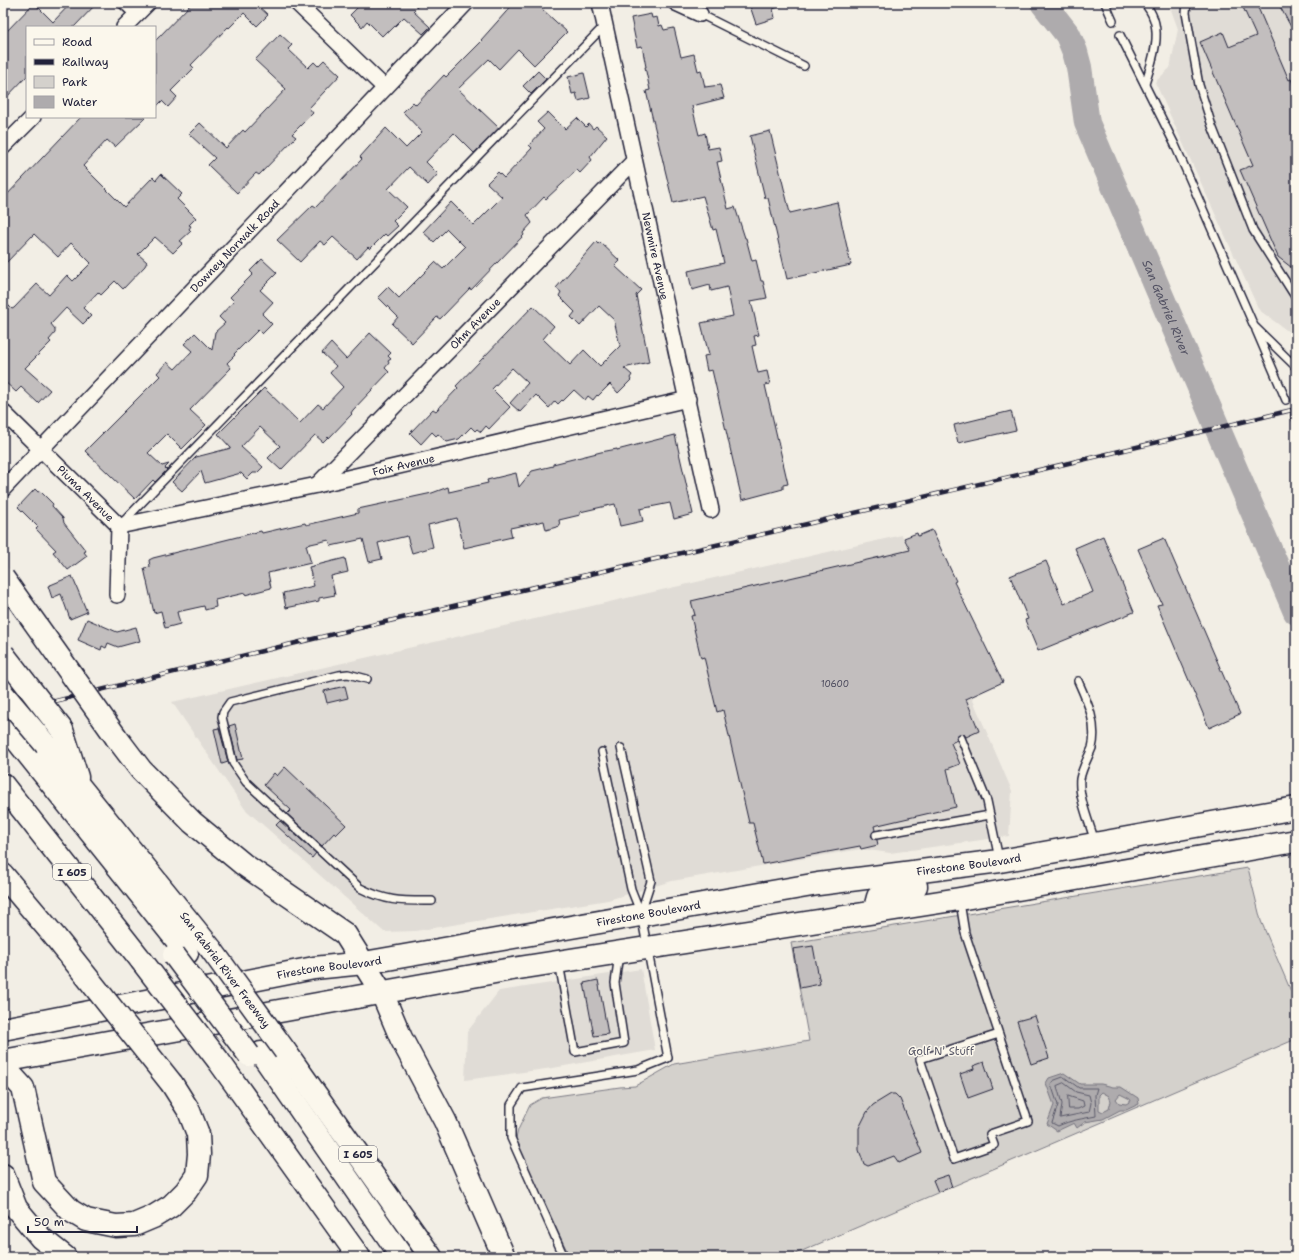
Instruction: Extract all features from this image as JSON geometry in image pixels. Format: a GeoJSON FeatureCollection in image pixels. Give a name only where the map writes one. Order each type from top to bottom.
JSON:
{"type":"FeatureCollection","features":[{"type":"Feature","properties":{"kind":"main road"},"geometry":{"type":"LineString","coordinates":[[3,578],[140,770],[192,822],[243,864],[345,934],[382,993],[401,1038],[445,1121],[504,1257]]}},
{"type":"Feature","properties":{"kind":"main road"},"geometry":{"type":"LineString","coordinates":[[3,654],[62,730],[81,789]]}},
{"type":"Feature","properties":{"kind":"main road","name":"San Gabriel River Freeway"},"geometry":{"type":"LineString","coordinates":[[3,694],[22,746],[81,789],[211,949],[286,1051],[431,1257]]}},
{"type":"Feature","properties":{"kind":"main road"},"geometry":{"type":"LineString","coordinates":[[3,723],[255,1054],[402,1257]]}},
{"type":"Feature","properties":{"kind":"main road","name":"I 605"},"geometry":{"type":"LineString","coordinates":[[3,785],[218,1060],[359,1257]]}},
{"type":"Feature","properties":{"kind":"main road","name":"Firestone Boulevard"},"geometry":{"type":"LineString","coordinates":[[3,1030],[314,968],[364,963],[818,884],[1000,862],[1294,808]]}},
{"type":"Feature","properties":{"kind":"main road"},"geometry":{"type":"LineString","coordinates":[[3,1061],[506,970],[959,899],[1296,841]]}},
{"type":"Feature","properties":{"kind":"main road"},"geometry":{"type":"LineString","coordinates":[[874,912],[878,897],[885,892],[977,876],[1000,862]]}},
{"type":"Feature","properties":{"kind":"main road"},"geometry":{"type":"LineString","coordinates":[[3,875],[56,938],[172,1084],[189,1110],[198,1134],[199,1154],[196,1175],[186,1191],[171,1206],[153,1217],[134,1225],[116,1226],[86,1220],[71,1211],[44,1182],[23,1088],[3,1066]]}},
{"type":"Feature","properties":{"kind":"main road"},"geometry":{"type":"LineString","coordinates":[[255,1054],[392,1257]]}},
{"type":"Feature","properties":{"kind":"main road"},"geometry":{"type":"LineString","coordinates":[[3,1175],[16,1208],[41,1238],[65,1257]]}},
{"type":"Feature","properties":{"kind":"street"},"geometry":{"type":"LineString","coordinates":[[125,26],[148,3]]}},
{"type":"Feature","properties":{"kind":"street"},"geometry":{"type":"LineString","coordinates":[[297,3],[385,88]]}},
{"type":"Feature","properties":{"kind":"street","name":"Downey Norwalk Road"},"geometry":{"type":"LineString","coordinates":[[3,489],[466,3]]}},
{"type":"Feature","properties":{"kind":"street","name":"Newmire Avenue"},"geometry":{"type":"LineString","coordinates":[[600,3],[688,399],[711,510]]}},
{"type":"Feature","properties":{"kind":"street"},"geometry":{"type":"LineString","coordinates":[[676,3],[700,14]]}},
{"type":"Feature","properties":{"kind":"street"},"geometry":{"type":"LineString","coordinates":[[3,147],[32,118]]}},
{"type":"Feature","properties":{"kind":"street","name":"Ohm Avenue"},"geometry":{"type":"LineString","coordinates":[[317,486],[634,161]]}},
{"type":"Feature","properties":{"kind":"street","name":"Foix Avenue"},"geometry":{"type":"LineString","coordinates":[[118,526],[317,486],[688,399]]}},
{"type":"Feature","properties":{"kind":"street","name":"Piuma Avenue"},"geometry":{"type":"LineString","coordinates":[[3,412],[118,526],[117,595]]}},
{"type":"Feature","properties":{"kind":"lane"},"geometry":{"type":"LineString","coordinates":[[121,3],[135,16]]}},
{"type":"Feature","properties":{"kind":"lane"},"geometry":{"type":"LineString","coordinates":[[1105,3],[1113,21]]}},
{"type":"Feature","properties":{"kind":"lane"},"geometry":{"type":"LineString","coordinates":[[1144,3],[1154,16],[1156,37],[1145,84]]}},
{"type":"Feature","properties":{"kind":"lane"},"geometry":{"type":"LineString","coordinates":[[1187,3],[1186,13],[1199,85],[1212,126],[1253,230],[1296,298]]}},
{"type":"Feature","properties":{"kind":"lane"},"geometry":{"type":"LineString","coordinates":[[700,14],[804,66]]}},
{"type":"Feature","properties":{"kind":"lane"},"geometry":{"type":"LineString","coordinates":[[118,526],[605,25]]}},
{"type":"Feature","properties":{"kind":"lane"},"geometry":{"type":"LineString","coordinates":[[1120,35],[1175,145],[1286,400]]}},
{"type":"Feature","properties":{"kind":"lane"},"geometry":{"type":"LineString","coordinates":[[1254,326],[1296,367]]}},
{"type":"Feature","properties":{"kind":"lane"},"geometry":{"type":"LineString","coordinates":[[367,679],[348,674],[339,675],[230,702],[223,712],[222,717],[233,763],[236,770],[246,782],[360,888],[383,899],[395,901],[432,901]]}},
{"type":"Feature","properties":{"kind":"lane"},"geometry":{"type":"LineString","coordinates":[[1078,681],[1089,705],[1094,734],[1092,747],[1080,780],[1081,793],[1095,844]]}},
{"type":"Feature","properties":{"kind":"lane"},"geometry":{"type":"LineString","coordinates":[[962,738],[987,802],[1000,862]]}},
{"type":"Feature","properties":{"kind":"lane"},"geometry":{"type":"LineString","coordinates":[[621,748],[651,881],[641,914]]}},
{"type":"Feature","properties":{"kind":"lane"},"geometry":{"type":"LineString","coordinates":[[564,1257],[511,1138],[511,1105],[522,1088],[638,1070],[668,1058],[641,914],[631,889],[602,752]]}},
{"type":"Feature","properties":{"kind":"lane"},"geometry":{"type":"LineString","coordinates":[[876,835],[990,815]]}},
{"type":"Feature","properties":{"kind":"lane"},"geometry":{"type":"LineString","coordinates":[[959,899],[965,933],[999,1034],[1028,1121],[990,1134],[994,1145],[954,1159],[920,1059],[999,1034]]}},
{"type":"Feature","properties":{"kind":"lane"},"geometry":{"type":"LineString","coordinates":[[559,962],[575,1052],[624,1043],[615,983],[620,952]]}},
{"type":"Feature","properties":{"kind":"shaded area"},"geometry":{"type":"Polygon","coordinates":[[[1165,3],[1296,3],[1296,337],[1259,310],[1155,82],[1170,68],[1178,29],[1170,7],[1165,3]]]}},
{"type":"Feature","properties":{"kind":"shaded area"},"geometry":{"type":"Polygon","coordinates":[[[902,535],[1012,791],[1009,836],[890,853],[861,849],[672,881],[608,900],[415,931],[384,932],[245,809],[172,702],[902,535]]]}},
{"type":"Feature","properties":{"kind":"shaded area"},"geometry":{"type":"Polygon","coordinates":[[[641,969],[655,1050],[553,1068],[465,1080],[467,1032],[499,991],[641,969]]]}},
{"type":"Feature","properties":{"kind":"green space","name":"Golf N' Stuff"},"geometry":{"type":"Polygon","coordinates":[[[1248,868],[1261,921],[1296,1003],[1296,1039],[788,1257],[570,1257],[517,1147],[516,1139],[518,1130],[530,1105],[542,1098],[635,1086],[674,1064],[809,1041],[791,943],[1248,868]]]}},
{"type":"Feature","properties":{"kind":"water"},"geometry":{"type":"Polygon","coordinates":[[[1064,1073],[1080,1084],[1101,1084],[1121,1087],[1138,1098],[1139,1104],[1126,1110],[1120,1110],[1103,1119],[1085,1122],[1077,1128],[1074,1123],[1057,1131],[1047,1124],[1054,1105],[1046,1083],[1049,1078],[1064,1073]],[[1102,1092],[1099,1095],[1099,1110],[1103,1112],[1109,1109],[1111,1101],[1109,1096],[1102,1092]],[[1120,1094],[1116,1099],[1119,1103],[1126,1104],[1131,1101],[1130,1099],[1120,1094]]]}},
{"type":"Feature","properties":{"kind":"building"},"geometry":{"type":"Polygon","coordinates":[[[34,3],[53,22],[71,3],[97,3],[75,26],[26,26],[26,77],[3,101],[3,35],[34,3]]]}},
{"type":"Feature","properties":{"kind":"building"},"geometry":{"type":"Polygon","coordinates":[[[192,3],[255,3],[268,15],[257,26],[244,13],[229,28],[228,27],[191,65],[194,68],[171,91],[177,97],[168,107],[162,101],[156,107],[156,40],[192,3]]]}},
{"type":"Feature","properties":{"kind":"building"},"geometry":{"type":"Polygon","coordinates":[[[362,3],[421,3],[413,11],[430,27],[423,34],[404,17],[389,32],[387,31],[382,36],[367,21],[362,27],[350,15],[362,3]]]}},
{"type":"Feature","properties":{"kind":"building"},"geometry":{"type":"Polygon","coordinates":[[[514,3],[548,3],[542,9],[567,32],[534,65],[518,49],[499,69],[489,59],[458,89],[499,128],[474,153],[454,133],[426,162],[438,174],[428,185],[409,167],[388,189],[407,207],[393,221],[398,226],[387,236],[385,234],[370,249],[368,247],[357,259],[333,237],[325,245],[320,241],[300,262],[277,240],[313,205],[316,207],[362,159],[360,157],[386,128],[406,148],[422,132],[403,112],[413,102],[416,105],[444,75],[446,77],[482,41],[481,40],[514,3]]]}},
{"type":"Feature","properties":{"kind":"building"},"geometry":{"type":"Polygon","coordinates":[[[749,3],[783,3],[784,5],[773,9],[775,18],[756,24],[749,3]]]}},
{"type":"Feature","properties":{"kind":"building"},"geometry":{"type":"Polygon","coordinates":[[[1241,3],[1256,3],[1289,80],[1291,79],[1296,91],[1296,271],[1278,257],[1240,170],[1253,165],[1200,42],[1223,32],[1229,47],[1256,36],[1241,3]]]}},
{"type":"Feature","properties":{"kind":"building"},"geometry":{"type":"Polygon","coordinates":[[[1278,3],[1296,3],[1296,36],[1278,3]]]}},
{"type":"Feature","properties":{"kind":"building"},"geometry":{"type":"Polygon","coordinates":[[[651,14],[652,18],[657,17],[659,26],[662,25],[664,30],[674,28],[681,57],[694,54],[698,71],[701,70],[705,87],[720,85],[724,98],[692,106],[699,135],[705,133],[708,149],[719,147],[722,161],[717,162],[728,209],[735,207],[752,261],[756,260],[767,298],[751,301],[759,335],[754,336],[756,345],[752,346],[758,373],[767,371],[770,384],[765,385],[788,484],[783,485],[783,489],[742,500],[712,370],[707,371],[704,356],[709,355],[701,323],[733,316],[727,287],[711,291],[710,285],[692,290],[688,271],[724,263],[716,229],[713,230],[703,196],[673,203],[646,91],[650,90],[642,46],[637,47],[631,18],[651,14]]]}},
{"type":"Feature","properties":{"kind":"building"},"geometry":{"type":"Polygon","coordinates":[[[280,34],[292,45],[288,49],[308,68],[314,62],[318,66],[324,60],[340,75],[309,108],[313,113],[292,134],[296,137],[259,175],[256,173],[237,193],[208,165],[215,158],[189,134],[200,123],[226,148],[243,130],[245,132],[286,89],[255,60],[280,34]]]}},
{"type":"Feature","properties":{"kind":"building"},"geometry":{"type":"Polygon","coordinates":[[[538,71],[546,79],[531,94],[523,86],[538,71]]]}},
{"type":"Feature","properties":{"kind":"building"},"geometry":{"type":"Polygon","coordinates":[[[584,73],[590,98],[578,101],[576,93],[572,94],[568,77],[584,73]]]}},
{"type":"Feature","properties":{"kind":"building"},"geometry":{"type":"Polygon","coordinates":[[[548,112],[565,129],[577,118],[586,127],[589,124],[593,129],[596,126],[607,136],[590,157],[592,160],[580,173],[577,170],[546,199],[544,197],[527,215],[532,223],[523,233],[524,235],[471,290],[470,288],[440,319],[437,317],[412,343],[392,324],[398,317],[378,297],[388,287],[399,298],[435,262],[443,269],[465,247],[447,229],[434,242],[423,232],[451,202],[474,225],[502,197],[487,183],[498,172],[504,178],[532,148],[529,145],[544,129],[537,122],[548,112]]]}},
{"type":"Feature","properties":{"kind":"building"},"geometry":{"type":"Polygon","coordinates":[[[80,118],[145,118],[115,147],[107,140],[83,166],[124,207],[153,177],[156,180],[161,174],[182,194],[177,199],[196,218],[189,225],[191,226],[189,229],[191,231],[180,241],[183,243],[173,253],[155,237],[138,254],[147,262],[145,266],[123,289],[115,281],[101,295],[98,292],[83,308],[91,316],[83,324],[66,308],[51,324],[55,329],[55,333],[49,340],[51,342],[25,368],[50,390],[38,403],[21,387],[16,392],[3,380],[3,300],[12,309],[37,284],[49,295],[67,275],[73,281],[91,263],[71,243],[58,257],[34,234],[3,266],[3,199],[80,118]]]}},
{"type":"Feature","properties":{"kind":"building"},"geometry":{"type":"Polygon","coordinates":[[[770,131],[790,213],[837,202],[851,265],[787,279],[768,198],[765,198],[750,136],[770,131]]]}},
{"type":"Feature","properties":{"kind":"building"},"geometry":{"type":"Polygon","coordinates":[[[596,242],[598,244],[600,242],[620,261],[615,266],[641,290],[636,295],[649,362],[624,368],[632,375],[630,378],[631,380],[618,393],[610,384],[593,400],[588,396],[585,400],[574,390],[563,401],[562,400],[558,404],[555,401],[549,408],[536,395],[520,412],[510,403],[528,383],[512,368],[492,389],[510,407],[489,429],[486,426],[481,432],[477,429],[475,431],[471,427],[459,439],[447,442],[438,434],[436,436],[432,432],[421,444],[410,433],[433,409],[436,411],[458,388],[456,386],[533,306],[554,326],[543,339],[570,365],[584,350],[600,366],[620,346],[614,320],[599,306],[580,326],[571,317],[575,312],[559,296],[561,292],[556,288],[596,242]]]}},
{"type":"Feature","properties":{"kind":"building"},"geometry":{"type":"Polygon","coordinates":[[[262,259],[277,273],[260,290],[273,302],[262,314],[272,324],[262,334],[258,330],[234,354],[235,355],[227,363],[231,368],[190,410],[206,425],[182,449],[167,434],[148,453],[162,466],[169,464],[165,468],[167,470],[155,482],[153,480],[135,499],[85,451],[160,376],[157,373],[167,362],[175,369],[192,351],[184,344],[195,333],[212,350],[215,332],[225,323],[219,317],[234,301],[230,297],[253,274],[250,271],[262,259]]]}},
{"type":"Feature","properties":{"kind":"building"},"geometry":{"type":"Polygon","coordinates":[[[370,333],[391,353],[388,356],[391,359],[388,361],[389,363],[385,368],[389,372],[329,438],[328,437],[323,442],[315,435],[281,470],[268,458],[280,446],[260,427],[241,447],[263,467],[257,473],[253,473],[247,479],[241,473],[205,483],[201,471],[182,491],[172,482],[196,457],[231,448],[218,434],[264,388],[300,423],[318,404],[323,408],[343,387],[330,373],[336,366],[322,353],[331,343],[346,359],[370,333]]]}},
{"type":"Feature","properties":{"kind":"building"},"geometry":{"type":"Polygon","coordinates":[[[1011,411],[1016,430],[958,443],[954,425],[1011,411]]]}},
{"type":"Feature","properties":{"kind":"building"},"geometry":{"type":"Polygon","coordinates":[[[675,435],[693,514],[674,519],[670,503],[640,509],[643,521],[620,526],[615,504],[580,512],[580,515],[559,520],[560,526],[546,530],[544,521],[510,528],[512,537],[464,548],[457,518],[428,525],[433,547],[412,553],[407,536],[378,543],[382,559],[369,562],[363,539],[331,546],[329,540],[306,545],[311,563],[268,573],[271,588],[245,595],[245,593],[215,600],[216,607],[205,610],[204,606],[177,612],[180,624],[165,628],[161,611],[154,613],[144,568],[150,567],[149,560],[153,558],[261,531],[262,533],[305,523],[306,525],[358,513],[358,509],[432,493],[448,487],[449,492],[488,483],[487,480],[516,473],[519,487],[532,471],[553,466],[553,464],[675,435]]]}},
{"type":"Feature","properties":{"kind":"building"},"geometry":{"type":"Polygon","coordinates":[[[35,489],[38,492],[40,491],[53,504],[52,506],[63,518],[64,523],[86,551],[84,552],[87,556],[68,570],[53,552],[56,550],[36,529],[38,527],[18,507],[35,489]]]}},
{"type":"Feature","properties":{"kind":"building"},"geometry":{"type":"Polygon","coordinates":[[[932,530],[956,581],[954,582],[1003,682],[966,699],[979,731],[966,737],[964,734],[959,734],[956,737],[957,740],[951,743],[960,764],[947,769],[956,807],[874,826],[875,830],[871,836],[877,840],[878,845],[861,849],[860,846],[763,864],[753,823],[749,823],[723,710],[717,712],[704,657],[701,658],[691,616],[695,615],[691,601],[910,550],[904,538],[917,533],[918,536],[932,530]]]}},
{"type":"Feature","properties":{"kind":"building"},"geometry":{"type":"Polygon","coordinates":[[[1103,536],[1134,612],[1038,651],[1025,620],[1028,619],[1010,576],[1046,561],[1064,604],[1093,592],[1075,548],[1103,536]]]}},
{"type":"Feature","properties":{"kind":"building"},"geometry":{"type":"Polygon","coordinates":[[[1164,538],[1240,714],[1209,728],[1157,605],[1162,604],[1138,549],[1164,538]]]}},
{"type":"Feature","properties":{"kind":"building"},"geometry":{"type":"Polygon","coordinates":[[[345,558],[348,572],[331,576],[335,595],[319,598],[319,601],[286,608],[283,593],[314,586],[309,567],[345,558]]]}},
{"type":"Feature","properties":{"kind":"building"},"geometry":{"type":"Polygon","coordinates":[[[72,576],[87,612],[70,619],[61,594],[52,598],[48,586],[72,576]]]}},
{"type":"Feature","properties":{"kind":"building"},"geometry":{"type":"Polygon","coordinates":[[[87,619],[117,632],[136,627],[140,641],[118,647],[108,643],[106,648],[102,646],[101,650],[78,640],[87,619]]]}},
{"type":"Feature","properties":{"kind":"building"},"geometry":{"type":"Polygon","coordinates":[[[345,686],[348,698],[327,703],[324,691],[345,686]]]}},
{"type":"Feature","properties":{"kind":"building"},"geometry":{"type":"Polygon","coordinates":[[[235,724],[243,759],[237,760],[229,726],[235,724]]]}},
{"type":"Feature","properties":{"kind":"building"},"geometry":{"type":"Polygon","coordinates":[[[219,728],[228,762],[222,764],[214,729],[219,728]]]}},
{"type":"Feature","properties":{"kind":"building"},"geometry":{"type":"Polygon","coordinates":[[[285,767],[346,825],[336,835],[334,833],[322,846],[287,814],[291,810],[264,785],[274,773],[277,776],[285,767]]]}},
{"type":"Feature","properties":{"kind":"building"},"geometry":{"type":"Polygon","coordinates":[[[280,821],[316,853],[312,858],[276,825],[280,821]]]}},
{"type":"Feature","properties":{"kind":"building"},"geometry":{"type":"Polygon","coordinates":[[[813,946],[820,984],[800,988],[793,949],[813,946]]]}},
{"type":"Feature","properties":{"kind":"building"},"geometry":{"type":"Polygon","coordinates":[[[598,980],[608,1034],[594,1036],[584,983],[598,980]]]}},
{"type":"Feature","properties":{"kind":"building"},"geometry":{"type":"Polygon","coordinates":[[[1035,1016],[1049,1058],[1031,1064],[1017,1021],[1035,1016]]]}},
{"type":"Feature","properties":{"kind":"building"},"geometry":{"type":"Polygon","coordinates":[[[984,1062],[993,1089],[968,1098],[960,1074],[974,1069],[973,1066],[984,1062]]]}},
{"type":"Feature","properties":{"kind":"building"},"geometry":{"type":"Polygon","coordinates":[[[891,1094],[895,1094],[900,1099],[922,1153],[899,1163],[894,1156],[868,1166],[864,1164],[859,1150],[859,1128],[867,1112],[873,1105],[891,1094]]]}},
{"type":"Feature","properties":{"kind":"building"},"geometry":{"type":"Polygon","coordinates":[[[948,1175],[952,1187],[938,1192],[933,1180],[948,1175]]]}},
{"type":"Feature","properties":{"kind":"waterway","name":"San Gabriel River"},"geometry":{"type":"LineString","coordinates":[[1043,3],[1068,35],[1079,67],[1087,123],[1296,612]]}},
{"type":"Feature","properties":{"kind":"railway"},"geometry":{"type":"LineString","coordinates":[[3,714],[164,674],[1135,448],[1296,409]]}}]}
